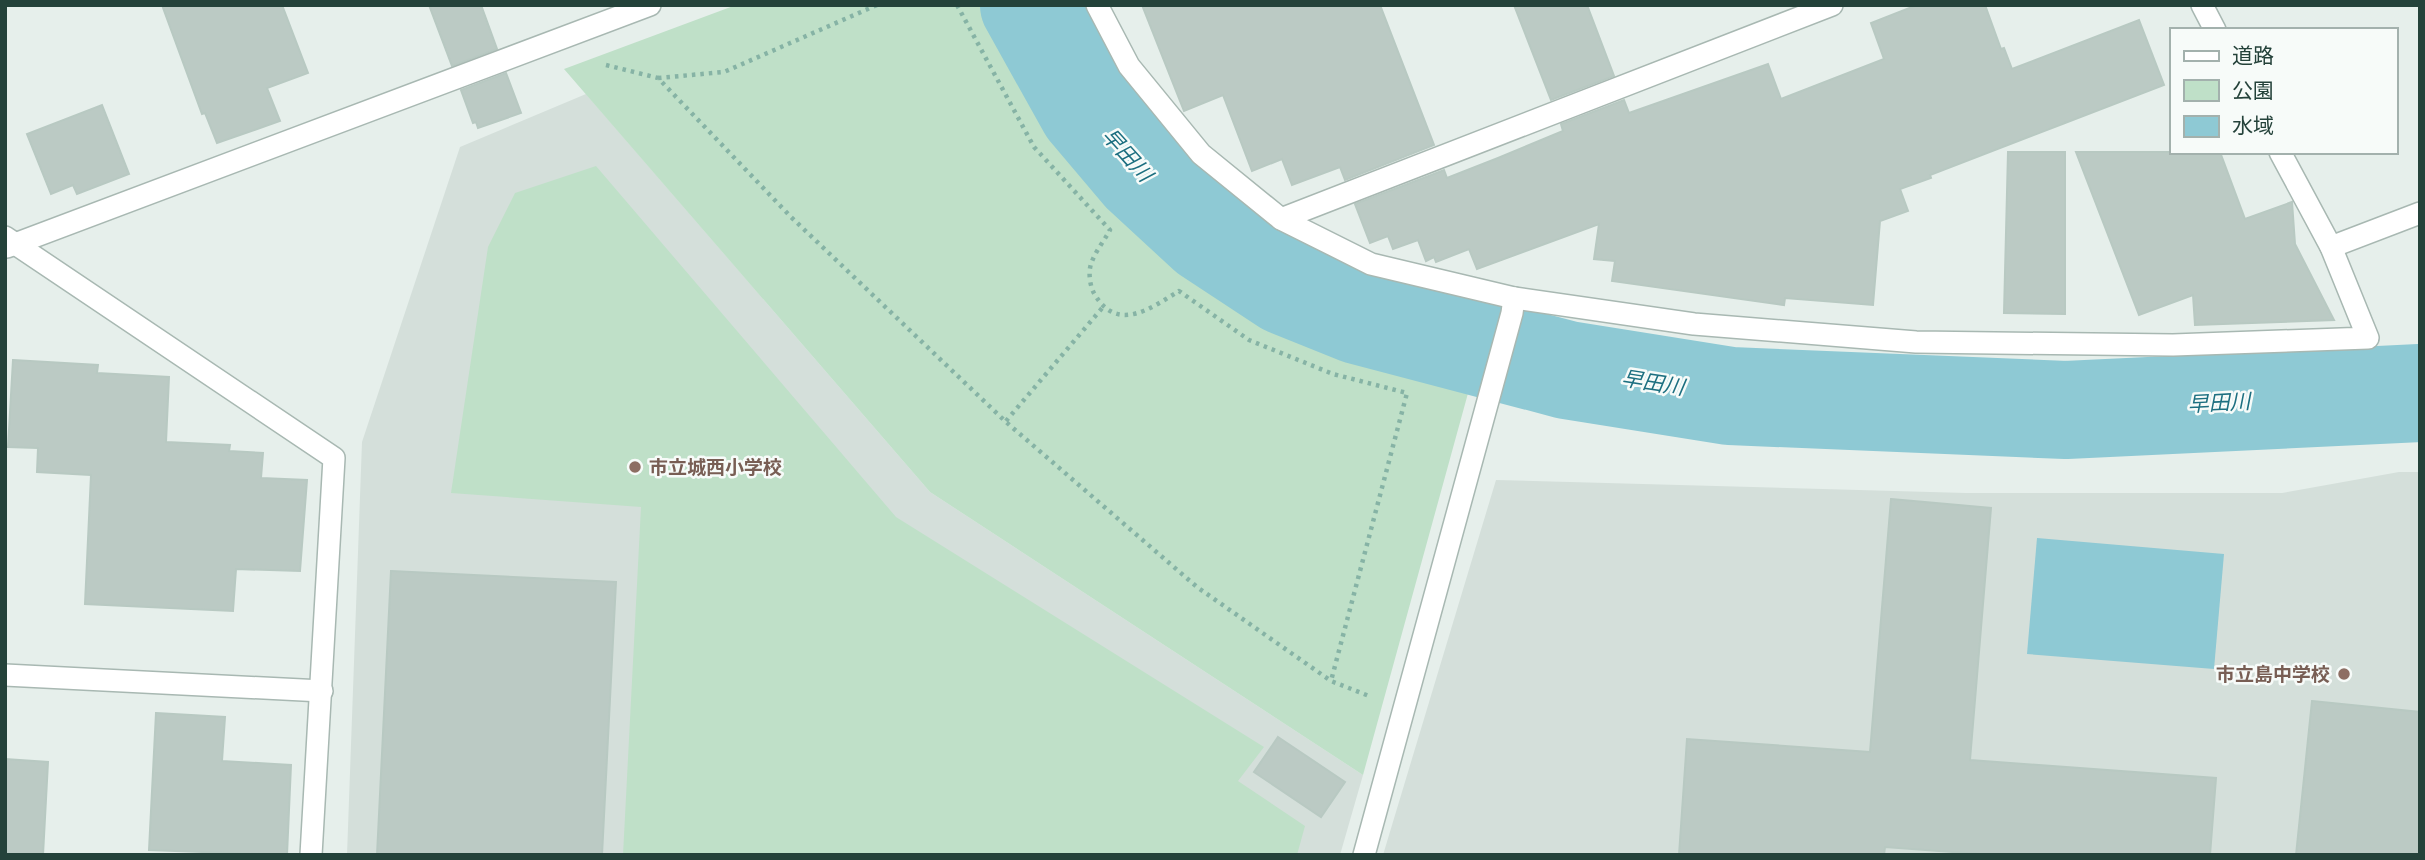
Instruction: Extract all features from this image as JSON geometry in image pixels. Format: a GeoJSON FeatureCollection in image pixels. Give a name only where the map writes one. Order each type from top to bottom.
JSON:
{"type":"FeatureCollection","features":[{"type":"Feature","properties":{"kind":"street"},"geometry":{"type":"LineString","coordinates":[[8,243],[542,48],[650,5]]}},
{"type":"Feature","properties":{"kind":"street"},"geometry":{"type":"LineString","coordinates":[[1097,5],[1129,66],[1201,154],[1281,219],[1371,264],[1513,305],[1694,324],[1916,342],[2173,345],[2368,338],[2331,247],[2281,154]]}},
{"type":"Feature","properties":{"kind":"street"},"geometry":{"type":"LineString","coordinates":[[1281,219],[1832,5]]}},
{"type":"Feature","properties":{"kind":"street"},"geometry":{"type":"LineString","coordinates":[[2202,5],[2214,28]]}},
{"type":"Feature","properties":{"kind":"street"},"geometry":{"type":"LineString","coordinates":[[2331,247],[2420,213]]}},
{"type":"Feature","properties":{"kind":"street"},"geometry":{"type":"LineString","coordinates":[[8,243],[334,458],[311,855]]}},
{"type":"Feature","properties":{"kind":"street"},"geometry":{"type":"LineString","coordinates":[[1364,855],[1513,305]]}},
{"type":"Feature","properties":{"kind":"street"},"geometry":{"type":"LineString","coordinates":[[5,675],[321,691]]}},
{"type":"Feature","properties":{"kind":"path"},"geometry":{"type":"LineString","coordinates":[[542,48],[658,78],[724,72],[877,5]]}},
{"type":"Feature","properties":{"kind":"path"},"geometry":{"type":"LineString","coordinates":[[957,5],[1034,147],[1110,230],[1090,265],[1091,288],[1103,307],[1122,316],[1147,311],[1180,291],[1249,340],[1333,374],[1407,393],[1331,681]]}},
{"type":"Feature","properties":{"kind":"path"},"geometry":{"type":"LineString","coordinates":[[658,78],[791,217],[1006,422],[1198,587],[1331,681],[1405,710]]}},
{"type":"Feature","properties":{"kind":"path"},"geometry":{"type":"LineString","coordinates":[[1006,422],[1103,307]]}},
{"type":"Feature","properties":{"kind":"shaded area","name":"市立城西小学校"},"geometry":{"type":"Polygon","coordinates":[[[586,94],[930,492],[1363,775],[1340,855],[347,855],[362,442],[460,147],[586,94]]]}},
{"type":"Feature","properties":{"kind":"shaded area"},"geometry":{"type":"Polygon","coordinates":[[[2399,472],[2420,472],[2420,855],[1383,855],[1496,480],[1966,493],[2282,493],[2399,472]]]}},
{"type":"Feature","properties":{"kind":"green space"},"geometry":{"type":"Polygon","coordinates":[[[736,5],[982,5],[1038,114],[1090,181],[1206,276],[1270,320],[1364,358],[1470,386],[1363,775],[930,492],[564,69],[736,5]]]}},
{"type":"Feature","properties":{"kind":"green space"},"geometry":{"type":"Polygon","coordinates":[[[596,166],[896,517],[1264,747],[1238,781],[1305,826],[1297,855],[623,855],[641,507],[451,493],[488,247],[515,193],[596,166]]]}},
{"type":"Feature","properties":{"kind":"water"},"geometry":{"type":"Polygon","coordinates":[[[2405,354],[2420,354],[2420,404],[2405,354]]]}},
{"type":"Feature","properties":{"kind":"water"},"geometry":{"type":"Polygon","coordinates":[[[2037,538],[2224,554],[2214,669],[2027,654],[2037,538]]]}},
{"type":"Feature","properties":{"kind":"building"},"geometry":{"type":"Polygon","coordinates":[[[162,5],[282,5],[308,73],[267,88],[280,121],[217,143],[205,113],[202,114],[162,5]]]}},
{"type":"Feature","properties":{"kind":"building"},"geometry":{"type":"Polygon","coordinates":[[[429,5],[481,5],[497,49],[452,66],[429,5]]]}},
{"type":"Feature","properties":{"kind":"building"},"geometry":{"type":"Polygon","coordinates":[[[1142,5],[1380,5],[1434,145],[1345,180],[1340,167],[1292,185],[1282,159],[1252,171],[1223,95],[1184,111],[1142,5]]]}},
{"type":"Feature","properties":{"kind":"building"},"geometry":{"type":"Polygon","coordinates":[[[1514,5],[1587,5],[1614,76],[1551,100],[1514,5]]]}},
{"type":"Feature","properties":{"kind":"building"},"geometry":{"type":"Polygon","coordinates":[[[1917,5],[1985,5],[2001,49],[2004,48],[2012,69],[2139,20],[2164,85],[1900,189],[1908,211],[1880,221],[1873,305],[1785,298],[1784,305],[1612,281],[1615,261],[1594,259],[1599,224],[1477,269],[1469,249],[1436,262],[1434,257],[1426,261],[1418,240],[1393,249],[1388,236],[1370,243],[1355,204],[1444,170],[1447,178],[1563,131],[1561,124],[1624,100],[1629,113],[1768,64],[1781,99],[1884,59],[1871,23],[1917,5]]]}},
{"type":"Feature","properties":{"kind":"building"},"geometry":{"type":"Polygon","coordinates":[[[506,73],[521,113],[478,128],[476,122],[473,123],[461,90],[506,73]]]}},
{"type":"Feature","properties":{"kind":"building"},"geometry":{"type":"Polygon","coordinates":[[[102,105],[129,174],[77,194],[73,185],[51,194],[27,134],[102,105]]]}},
{"type":"Feature","properties":{"kind":"building"},"geometry":{"type":"Polygon","coordinates":[[[2008,152],[2065,152],[2065,314],[2004,313],[2008,152]]]}},
{"type":"Feature","properties":{"kind":"building"},"geometry":{"type":"Polygon","coordinates":[[[2076,152],[2221,154],[2245,219],[2292,202],[2295,244],[2334,320],[2195,325],[2193,295],[2139,315],[2076,152]]]}},
{"type":"Feature","properties":{"kind":"building"},"geometry":{"type":"Polygon","coordinates":[[[13,360],[98,365],[97,373],[169,377],[166,442],[230,445],[229,451],[263,453],[261,478],[307,480],[300,571],[236,569],[233,611],[85,604],[91,475],[37,472],[38,448],[8,447],[13,360]]]}},
{"type":"Feature","properties":{"kind":"building"},"geometry":{"type":"Polygon","coordinates":[[[1891,499],[1991,508],[1970,760],[2216,778],[2210,855],[1993,855],[1885,847],[1884,855],[1679,855],[1687,739],[1870,752],[1891,499]]]}},
{"type":"Feature","properties":{"kind":"building"},"geometry":{"type":"Polygon","coordinates":[[[391,571],[616,582],[602,855],[377,855],[391,571]]]}},
{"type":"Feature","properties":{"kind":"building"},"geometry":{"type":"Polygon","coordinates":[[[2312,701],[2420,712],[2418,855],[2296,855],[2312,701]]]}},
{"type":"Feature","properties":{"kind":"building"},"geometry":{"type":"Polygon","coordinates":[[[156,713],[225,717],[222,761],[291,765],[287,855],[149,850],[156,713]]]}},
{"type":"Feature","properties":{"kind":"building"},"geometry":{"type":"Polygon","coordinates":[[[1278,737],[1345,782],[1321,817],[1254,772],[1278,737]]]}},
{"type":"Feature","properties":{"kind":"building"},"geometry":{"type":"Polygon","coordinates":[[[5,759],[48,762],[43,855],[5,855],[5,759]]]}},
{"type":"Feature","properties":{"kind":"waterway","name":"早田川"},"geometry":{"type":"LineString","coordinates":[[1029,5],[1087,109],[1142,174],[1207,234],[1286,286],[1358,315],[1567,370],[1730,396],[2066,410],[2420,393]]}},
{"type":"Feature","properties":{"kind":"place","name":"市立城西小学校"},"geometry":{"type":"Point","coordinates":[635,467]}},
{"type":"Feature","properties":{"kind":"place","name":"市立島中学校"},"geometry":{"type":"Point","coordinates":[2344,674]}}]}
